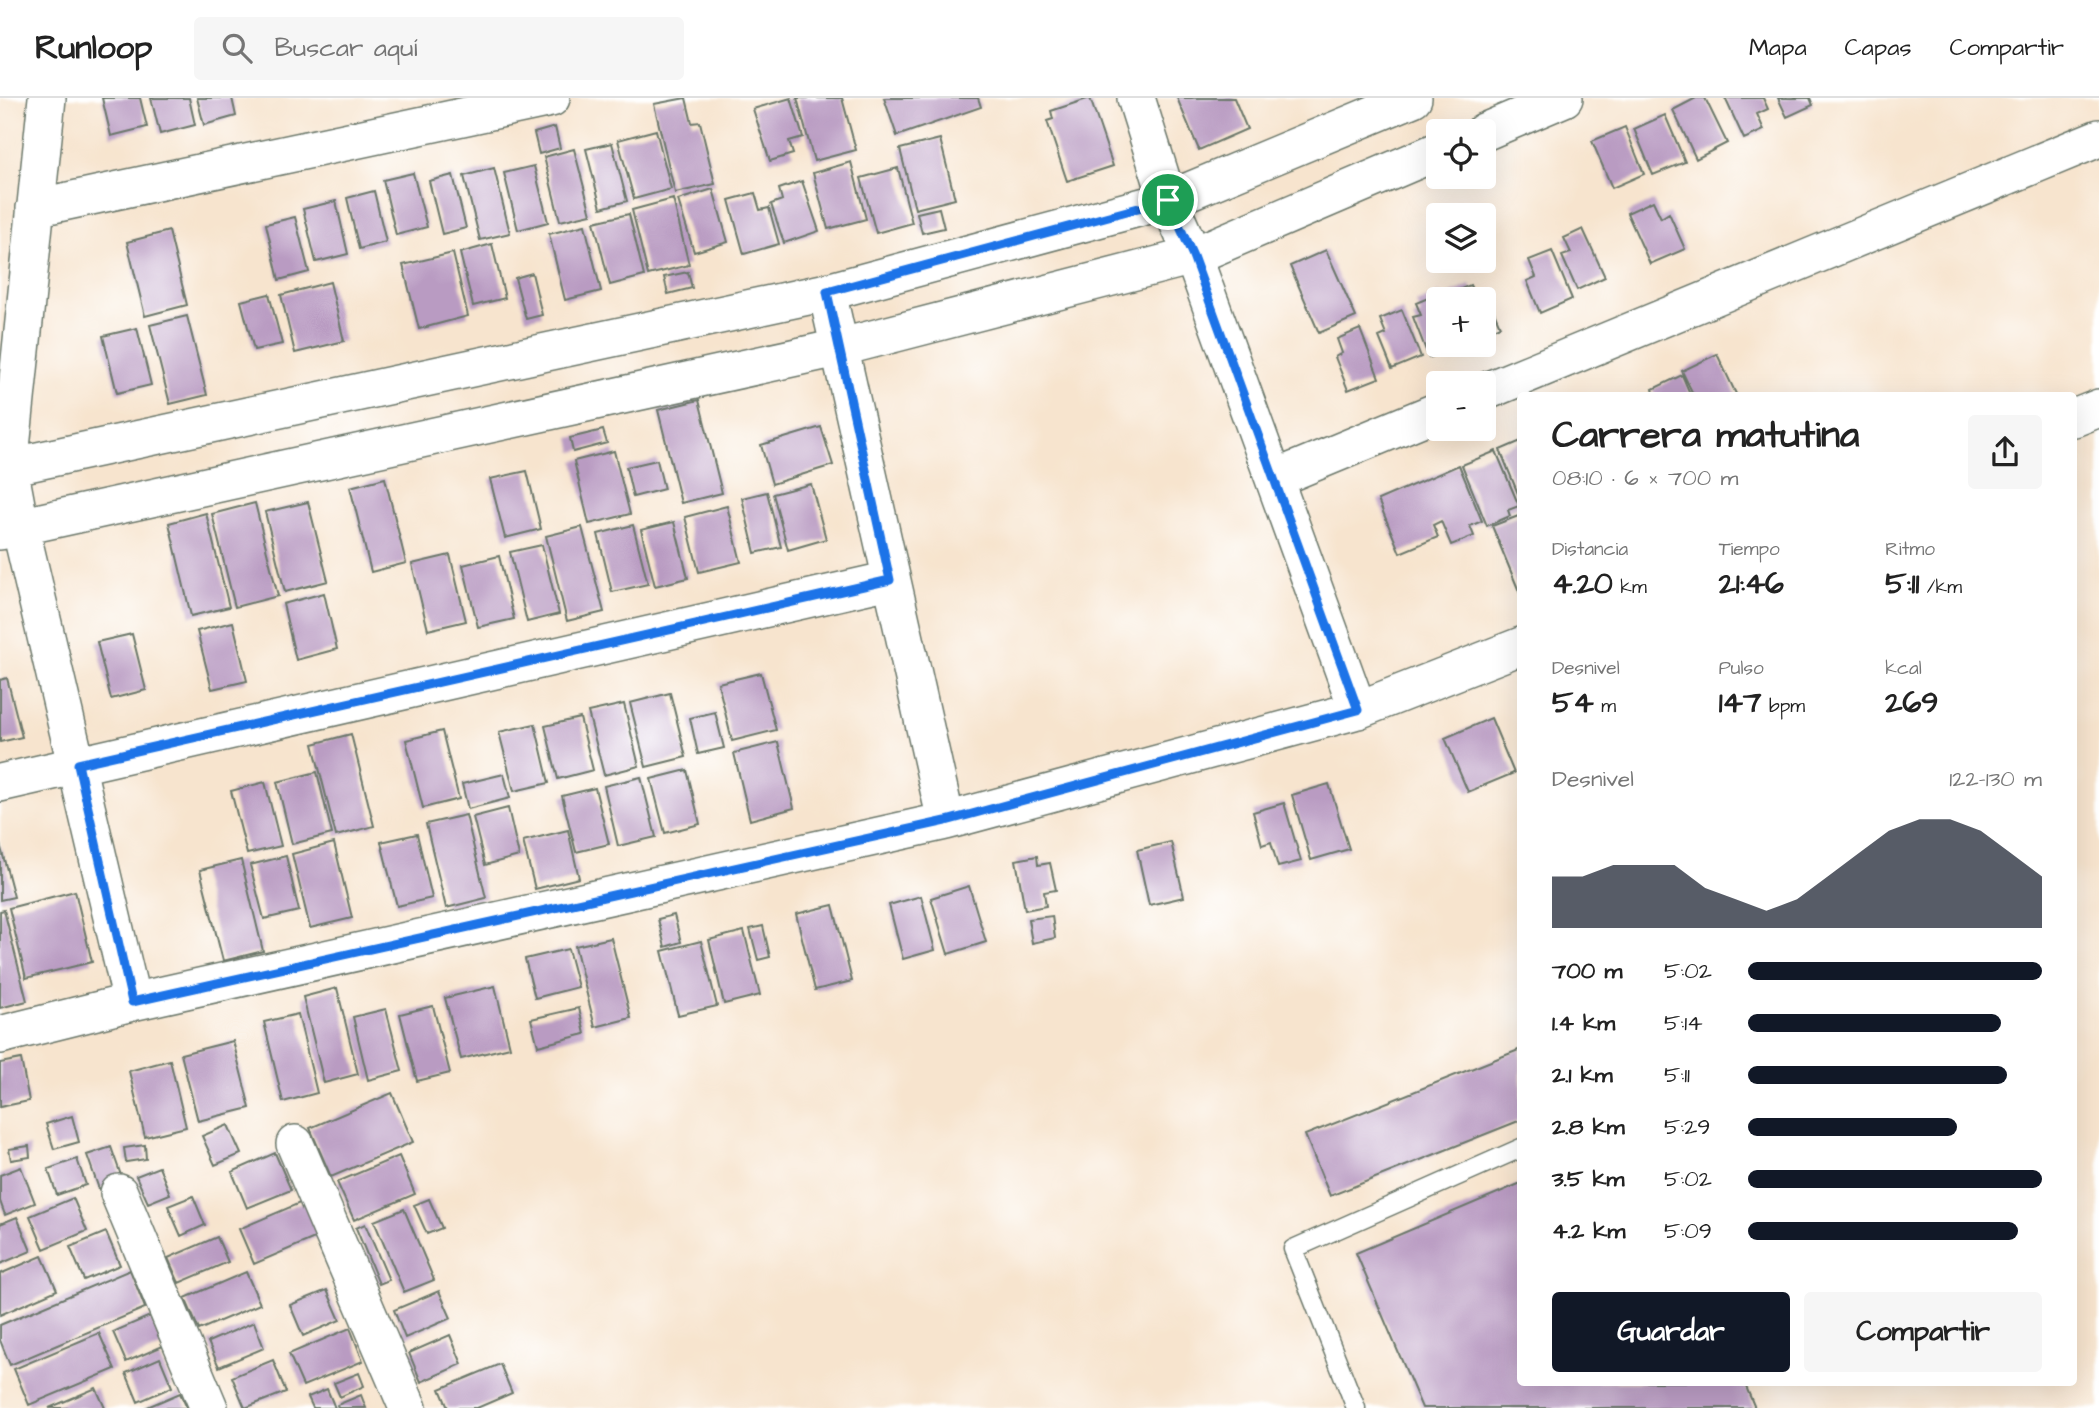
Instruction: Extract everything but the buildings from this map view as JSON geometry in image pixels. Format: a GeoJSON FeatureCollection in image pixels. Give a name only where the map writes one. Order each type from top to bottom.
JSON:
{"type":"FeatureCollection","features":[{"type":"Feature","properties":{"kind":"street"},"geometry":{"type":"LineString","coordinates":[[47,98],[5,468],[10,528],[78,764],[132,1002]]}},
{"type":"Feature","properties":{"kind":"street"},"geometry":{"type":"LineString","coordinates":[[35,208],[551,98]]}},
{"type":"Feature","properties":{"kind":"street"},"geometry":{"type":"LineString","coordinates":[[1136,98],[1168,200],[1193,256],[1358,710]]}},
{"type":"Feature","properties":{"kind":"street"},"geometry":{"type":"LineString","coordinates":[[5,468],[827,292],[1168,200],[1413,98]]}},
{"type":"Feature","properties":{"kind":"street"},"geometry":{"type":"LineString","coordinates":[[1496,127],[1564,98]]}},
{"type":"Feature","properties":{"kind":"street"},"geometry":{"type":"LineString","coordinates":[[1496,387],[2099,138]]}},
{"type":"Feature","properties":{"kind":"street"},"geometry":{"type":"LineString","coordinates":[[10,528],[838,348],[1193,256],[1426,156]]}},
{"type":"Feature","properties":{"kind":"street"},"geometry":{"type":"LineString","coordinates":[[827,292],[946,821]]}},
{"type":"Feature","properties":{"kind":"street"},"geometry":{"type":"LineString","coordinates":[[2077,417],[2099,408]]}},
{"type":"Feature","properties":{"kind":"street"},"geometry":{"type":"LineString","coordinates":[[1274,479],[1426,416]]}},
{"type":"Feature","properties":{"kind":"street"},"geometry":{"type":"LineString","coordinates":[[0,783],[890,580]]}},
{"type":"Feature","properties":{"kind":"street"},"geometry":{"type":"LineString","coordinates":[[0,1035],[132,1002],[946,821],[1358,710],[1517,648]]}},
{"type":"Feature","properties":{"kind":"street"},"geometry":{"type":"LineString","coordinates":[[295,1144],[408,1408]]}},
{"type":"Feature","properties":{"kind":"street"},"geometry":{"type":"LineString","coordinates":[[119,1193],[209,1408]]}},
{"type":"Feature","properties":{"kind":"lane"},"geometry":{"type":"LineString","coordinates":[[1356,1408],[1293,1248],[1517,1150]]}},
{"type":"Feature","properties":{"kind":"route"},"geometry":{"type":"LineString","coordinates":[[1168,200],[1193,256],[1358,710],[946,821],[132,1002],[78,764],[890,580],[827,292],[1168,200]]}}]}
